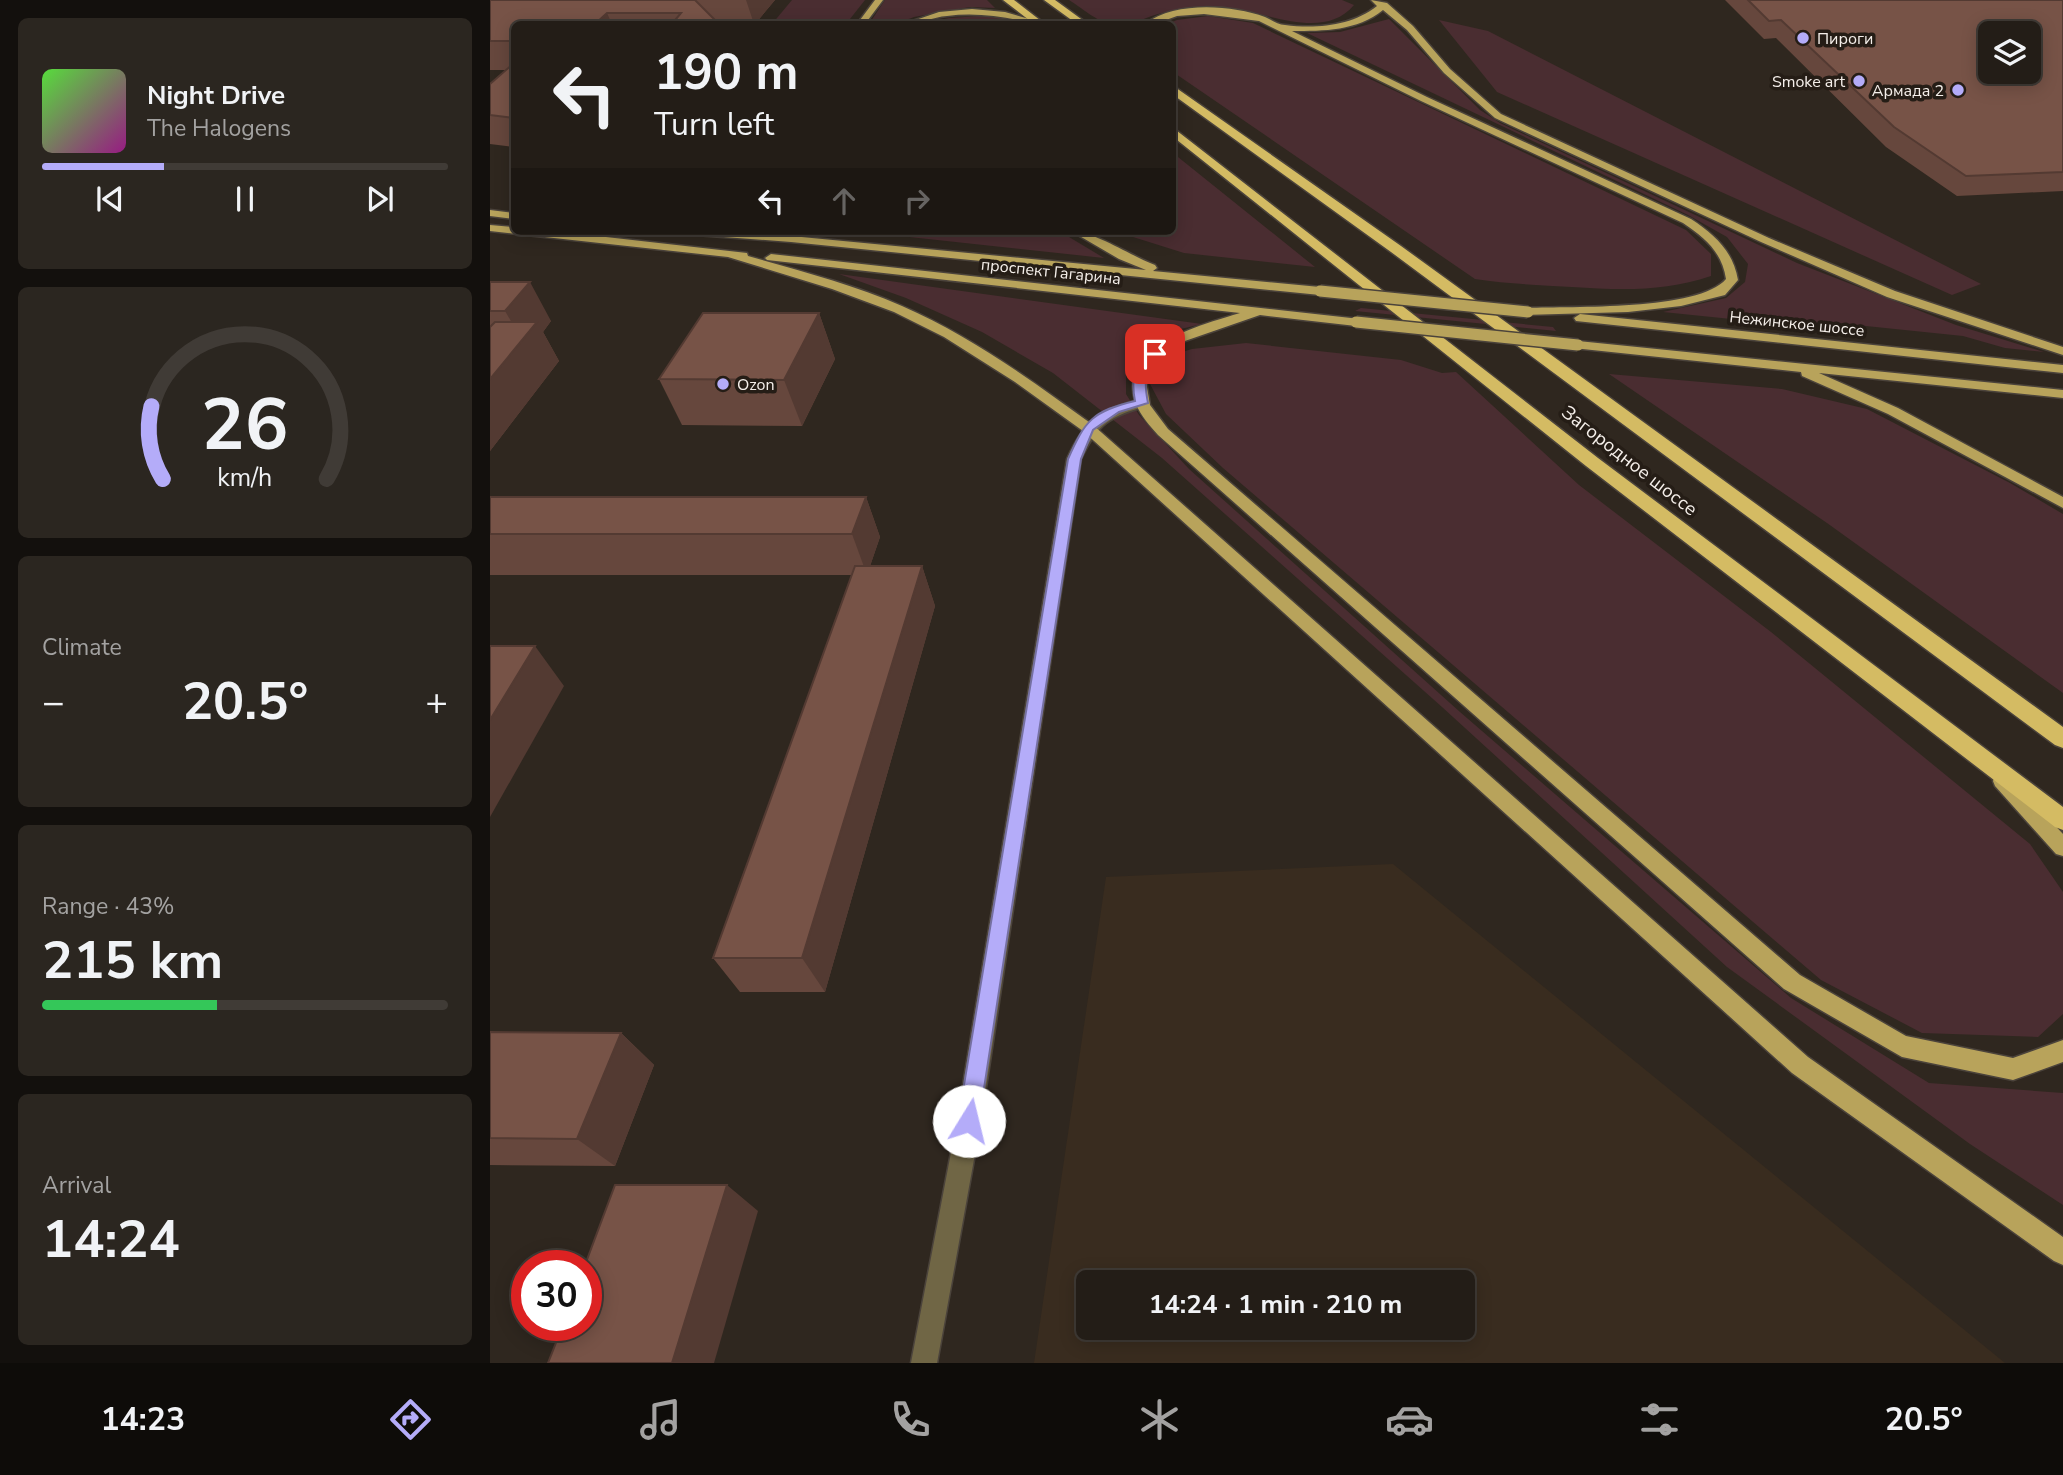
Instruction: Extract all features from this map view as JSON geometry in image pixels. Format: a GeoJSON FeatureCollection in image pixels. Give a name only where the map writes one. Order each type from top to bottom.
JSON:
{"type":"FeatureCollection","features":[{"type":"Feature","properties":{"kind":"highway"},"geometry":{"type":"LineString","coordinates":[[1009,0],[1035,21]]}},
{"type":"Feature","properties":{"kind":"highway"},"geometry":{"type":"LineString","coordinates":[[1049,0],[1079,21]]}},
{"type":"Feature","properties":{"kind":"highway","name":"Загородное шоссе"},"geometry":{"type":"LineString","coordinates":[[1176,91],[1396,248],[2063,739]]}},
{"type":"Feature","properties":{"kind":"highway","name":"Загородное шоссе"},"geometry":{"type":"LineString","coordinates":[[1176,133],[1592,462],[2063,820]]}},
{"type":"Feature","properties":{"kind":"main road"},"geometry":{"type":"LineString","coordinates":[[864,21],[879,0]]}},
{"type":"Feature","properties":{"kind":"main road"},"geometry":{"type":"LineString","coordinates":[[1280,28],[1326,28],[1354,23],[1373,15],[1380,3],[1410,28],[1464,88],[1498,116],[1740,229],[1891,294],[2063,351]]}},
{"type":"Feature","properties":{"kind":"main road"},"geometry":{"type":"LineString","coordinates":[[915,21],[979,11],[1005,13],[1031,21]]}},
{"type":"Feature","properties":{"kind":"main road"},"geometry":{"type":"LineString","coordinates":[[1158,21],[1178,14],[1209,11],[1239,13],[1262,19],[1436,105],[1687,221],[1726,253],[1731,268],[1732,280],[1723,291],[1699,299],[1656,305],[1528,312]]}},
{"type":"Feature","properties":{"kind":"main road"},"geometry":{"type":"LineString","coordinates":[[490,213],[511,216]]}},
{"type":"Feature","properties":{"kind":"main road"},"geometry":{"type":"LineString","coordinates":[[490,228],[511,230]]}},
{"type":"Feature","properties":{"kind":"main road","name":"проспект Гагарина"},"geometry":{"type":"LineString","coordinates":[[558,235],[1257,312],[1791,366]]}},
{"type":"Feature","properties":{"kind":"main road","name":"проспект Гагарина"},"geometry":{"type":"LineString","coordinates":[[726,235],[1528,312]]}},
{"type":"Feature","properties":{"kind":"main road"},"geometry":{"type":"LineString","coordinates":[[1084,235],[1123,257],[1171,276]]}},
{"type":"Feature","properties":{"kind":"main road"},"geometry":{"type":"LineString","coordinates":[[731,254],[832,285],[899,310],[998,363],[1088,428],[1800,1065],[2063,1252]]}},
{"type":"Feature","properties":{"kind":"main road"},"geometry":{"type":"LineString","coordinates":[[1257,312],[1178,338],[1155,354],[1140,370],[1142,403],[1163,432],[1792,982],[1902,1046],[2013,1069],[2063,1051]]}},
{"type":"Feature","properties":{"kind":"main road","name":"Нежинское шоссе"},"geometry":{"type":"LineString","coordinates":[[1528,312],[2063,369]]}},
{"type":"Feature","properties":{"kind":"main road"},"geometry":{"type":"LineString","coordinates":[[1791,366],[2063,394]]}},
{"type":"Feature","properties":{"kind":"main road"},"geometry":{"type":"LineString","coordinates":[[1791,366],[1893,411],[2063,503]]}},
{"type":"Feature","properties":{"kind":"main road"},"geometry":{"type":"LineString","coordinates":[[1983,761],[2063,848]]}},
{"type":"Feature","properties":{"kind":"street"},"geometry":{"type":"LineString","coordinates":[[924,1363],[969,1121],[1074,459],[1088,428],[1115,410],[1142,403]]}},
{"type":"Feature","properties":{"kind":"shaded area"},"geometry":{"type":"Polygon","coordinates":[[[792,0],[865,0],[848,21],[774,21],[792,0]]]}},
{"type":"Feature","properties":{"kind":"shaded area"},"geometry":{"type":"Polygon","coordinates":[[[885,0],[987,0],[995,8],[970,7],[904,21],[871,21],[885,0]]]}},
{"type":"Feature","properties":{"kind":"shaded area"},"geometry":{"type":"Polygon","coordinates":[[[1069,0],[1342,0],[1354,5],[1341,16],[1327,22],[1310,23],[1211,7],[1170,12],[1137,21],[1102,21],[1069,0]]]}},
{"type":"Feature","properties":{"kind":"shaded area"},"geometry":{"type":"Polygon","coordinates":[[[979,16],[1009,21],[935,21],[979,16]]]}},
{"type":"Feature","properties":{"kind":"shaded area"},"geometry":{"type":"Polygon","coordinates":[[[1208,16],[1253,23],[1686,230],[1711,254],[1711,276],[1676,285],[1625,289],[1475,279],[1176,74],[1174,21],[1208,16]]]}},
{"type":"Feature","properties":{"kind":"shaded area"},"geometry":{"type":"Polygon","coordinates":[[[1389,19],[1480,110],[1500,123],[1797,263],[1956,325],[2044,352],[2005,348],[1963,336],[1827,322],[1791,325],[1663,312],[1726,298],[1745,282],[1748,264],[1727,237],[1688,215],[1307,33],[1340,32],[1389,19]]]}},
{"type":"Feature","properties":{"kind":"shaded area"},"geometry":{"type":"Polygon","coordinates":[[[1439,20],[1488,31],[1981,284],[1952,295],[1497,92],[1439,20]]]}},
{"type":"Feature","properties":{"kind":"shaded area"},"geometry":{"type":"Polygon","coordinates":[[[1176,155],[1315,267],[1184,253],[1127,235],[1176,235],[1176,155]]]}},
{"type":"Feature","properties":{"kind":"shaded area"},"geometry":{"type":"Polygon","coordinates":[[[891,235],[1066,235],[1104,258],[891,235]]]}},
{"type":"Feature","properties":{"kind":"shaded area"},"geometry":{"type":"Polygon","coordinates":[[[839,274],[1202,324],[1168,332],[1139,351],[1126,373],[1126,394],[1139,415],[1189,469],[1460,712],[1791,998],[1929,1083],[2063,1093],[2063,1205],[1970,1144],[1727,967],[1442,707],[1162,458],[1053,373],[982,332],[906,298],[839,274]]]}},
{"type":"Feature","properties":{"kind":"shaded area"},"geometry":{"type":"Polygon","coordinates":[[[1361,308],[1553,327],[1556,331],[1355,311],[1361,308]]]}},
{"type":"Feature","properties":{"kind":"shaded area"},"geometry":{"type":"Polygon","coordinates":[[[1246,343],[1401,360],[1442,373],[1456,372],[1579,485],[1771,632],[2030,844],[2063,892],[2063,1014],[2038,1037],[1922,1033],[1821,980],[1223,468],[1166,414],[1150,384],[1163,358],[1192,349],[1246,343]]]}},
{"type":"Feature","properties":{"kind":"shaded area"},"geometry":{"type":"Polygon","coordinates":[[[1609,374],[1782,389],[1867,409],[2010,483],[2063,514],[2063,693],[1827,523],[1609,374]]]}},
{"type":"Feature","properties":{"kind":"shaded area"},"geometry":{"type":"Polygon","coordinates":[[[1393,864],[2005,1363],[1034,1363],[1106,877],[1393,864]]]}},
{"type":"Feature","properties":{"kind":"building"},"geometry":{"type":"Polygon","coordinates":[[[490,0],[695,0],[716,21],[678,21],[676,19],[681,13],[607,13],[598,21],[511,21],[511,41],[490,41],[490,0]]]}},
{"type":"Feature","properties":{"kind":"building","name":"Армада 2"},"geometry":{"type":"Polygon","coordinates":[[[1748,0],[2063,0],[2063,172],[1966,176],[1894,127],[1781,20],[1769,21],[1748,0]]]}},
{"type":"Feature","properties":{"kind":"building"},"geometry":{"type":"Polygon","coordinates":[[[511,66],[511,118],[490,115],[490,84],[511,66]]]}},
{"type":"Feature","properties":{"kind":"building"},"geometry":{"type":"Polygon","coordinates":[[[490,282],[530,282],[505,311],[490,311],[490,282]]]}},
{"type":"Feature","properties":{"kind":"building"},"geometry":{"type":"Polygon","coordinates":[[[703,313],[819,313],[784,380],[659,379],[703,313]]]}},
{"type":"Feature","properties":{"kind":"building"},"geometry":{"type":"Polygon","coordinates":[[[495,322],[537,322],[490,379],[490,327],[495,322]]]}},
{"type":"Feature","properties":{"kind":"building"},"geometry":{"type":"Polygon","coordinates":[[[490,497],[866,497],[852,534],[490,534],[490,497]]]}},
{"type":"Feature","properties":{"kind":"building"},"geometry":{"type":"Polygon","coordinates":[[[855,566],[922,566],[802,958],[713,958],[855,566]]]}},
{"type":"Feature","properties":{"kind":"building"},"geometry":{"type":"Polygon","coordinates":[[[490,646],[535,646],[490,720],[490,646]]]}},
{"type":"Feature","properties":{"kind":"building"},"geometry":{"type":"Polygon","coordinates":[[[490,1032],[621,1033],[577,1139],[490,1138],[490,1032]]]}},
{"type":"Feature","properties":{"kind":"building"},"geometry":{"type":"Polygon","coordinates":[[[615,1185],[727,1185],[672,1363],[548,1363],[557,1341],[602,1341],[602,1250],[591,1250],[615,1185]]]}},
{"type":"Feature","properties":{"kind":"place","name":"Пироги"},"geometry":{"type":"Point","coordinates":[1803,38]}},
{"type":"Feature","properties":{"kind":"place","name":"Smoke art"},"geometry":{"type":"Point","coordinates":[1859,81]}},
{"type":"Feature","properties":{"kind":"place","name":"Армада 2"},"geometry":{"type":"Point","coordinates":[1958,90]}},
{"type":"Feature","properties":{"kind":"place","name":"Ozon"},"geometry":{"type":"Point","coordinates":[723,384]}},
{"type":"Feature","properties":{"kind":"route"},"geometry":{"type":"LineString","coordinates":[[969,1121],[1074,459],[1088,428],[1115,410],[1142,403],[1140,370],[1155,354]]}}]}
